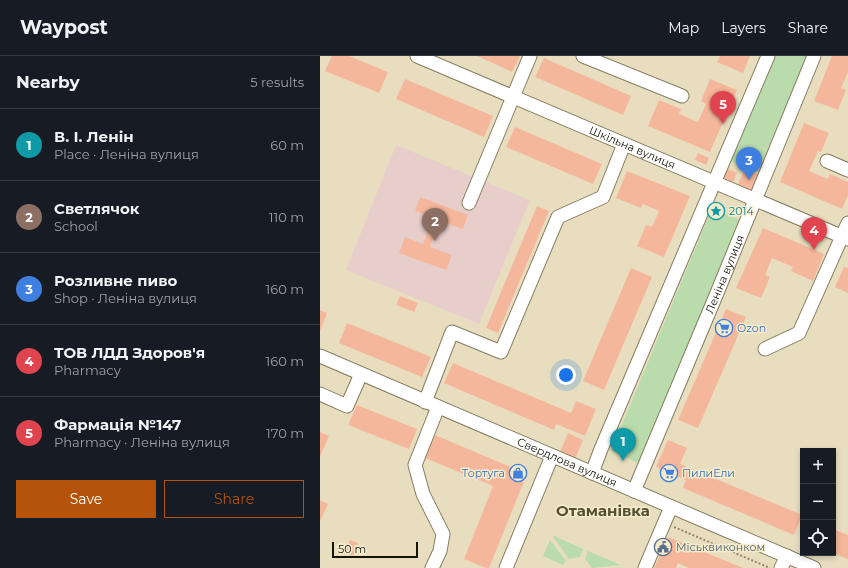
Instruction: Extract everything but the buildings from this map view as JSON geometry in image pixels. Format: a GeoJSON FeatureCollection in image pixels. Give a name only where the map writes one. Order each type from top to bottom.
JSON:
{"type":"FeatureCollection","features":[{"type":"Feature","properties":{"kind":"street","name":"Шкільна вулиця"},"geometry":{"type":"LineString","coordinates":[[417,56],[845,237]]}},
{"type":"Feature","properties":{"kind":"street"},"geometry":{"type":"LineString","coordinates":[[469,203],[530,56]]}},
{"type":"Feature","properties":{"kind":"street"},"geometry":{"type":"LineString","coordinates":[[584,56],[682,96]]}},
{"type":"Feature","properties":{"kind":"street"},"geometry":{"type":"LineString","coordinates":[[592,473],[768,56]]}},
{"type":"Feature","properties":{"kind":"street","name":"Леніна вулиця"},"geometry":{"type":"LineString","coordinates":[[634,491],[814,56]]}},
{"type":"Feature","properties":{"kind":"street"},"geometry":{"type":"LineString","coordinates":[[425,402],[452,332],[501,352],[558,217],[602,197],[624,144]]}},
{"type":"Feature","properties":{"kind":"street"},"geometry":{"type":"LineString","coordinates":[[827,161],[848,170]]}},
{"type":"Feature","properties":{"kind":"street"},"geometry":{"type":"LineString","coordinates":[[765,349],[799,333],[845,237],[848,223]]}},
{"type":"Feature","properties":{"kind":"street","name":"Свердлова вулиця"},"geometry":{"type":"LineString","coordinates":[[320,356],[671,507],[784,562],[814,568]]}},
{"type":"Feature","properties":{"kind":"street"},"geometry":{"type":"LineString","coordinates":[[320,394],[347,406],[361,374]]}},
{"type":"Feature","properties":{"kind":"street"},"geometry":{"type":"LineString","coordinates":[[432,568],[440,551],[443,534],[423,494],[415,465],[438,407]]}},
{"type":"Feature","properties":{"kind":"street"},"geometry":{"type":"LineString","coordinates":[[506,568],[552,456]]}},
{"type":"Feature","properties":{"kind":"street"},"geometry":{"type":"LineString","coordinates":[[645,568],[671,507]]}},
{"type":"Feature","properties":{"kind":"path"},"geometry":{"type":"LineString","coordinates":[[668,524],[771,568]]}},
{"type":"Feature","properties":{"kind":"shaded area"},"geometry":{"type":"Polygon","coordinates":[[[396,145],[530,200],[479,324],[346,270],[396,145]]]}},
{"type":"Feature","properties":{"kind":"green space"},"geometry":{"type":"Polygon","coordinates":[[[772,56],[807,56],[767,150],[756,146],[767,151],[757,173],[728,160],[772,56]]]}},
{"type":"Feature","properties":{"kind":"green space"},"geometry":{"type":"Polygon","coordinates":[[[712,208],[740,220],[638,463],[611,451],[712,208]]]}},
{"type":"Feature","properties":{"kind":"green space"},"geometry":{"type":"Polygon","coordinates":[[[552,535],[583,549],[580,557],[569,559],[552,535]]]}},
{"type":"Feature","properties":{"kind":"green space"},"geometry":{"type":"Polygon","coordinates":[[[550,540],[566,561],[563,565],[543,556],[550,540]]]}},
{"type":"Feature","properties":{"kind":"green space"},"geometry":{"type":"Polygon","coordinates":[[[588,551],[621,565],[592,568],[585,559],[588,551]]]}},
{"type":"Feature","properties":{"kind":"place","name":"Фармація №147"},"geometry":{"type":"Point","coordinates":[723,124]}},
{"type":"Feature","properties":{"kind":"place","name":"Розливне пиво"},"geometry":{"type":"Point","coordinates":[749,180]}},
{"type":"Feature","properties":{"kind":"place","name":"2014"},"geometry":{"type":"Point","coordinates":[716,211]}},
{"type":"Feature","properties":{"kind":"place","name":"Светлячок"},"geometry":{"type":"Point","coordinates":[435,241]}},
{"type":"Feature","properties":{"kind":"place","name":"ТОВ ЛДД Здоров'я"},"geometry":{"type":"Point","coordinates":[814,250]}},
{"type":"Feature","properties":{"kind":"place","name":"Ozon"},"geometry":{"type":"Point","coordinates":[724,328]}},
{"type":"Feature","properties":{"kind":"place","name":"В. І. Ленін"},"geometry":{"type":"Point","coordinates":[623,461]}},
{"type":"Feature","properties":{"kind":"place","name":"Тортуга"},"geometry":{"type":"Point","coordinates":[518,473]}},
{"type":"Feature","properties":{"kind":"place","name":"ПилиЕли"},"geometry":{"type":"Point","coordinates":[669,473]}},
{"type":"Feature","properties":{"kind":"place","name":"Міськвиконком"},"geometry":{"type":"Point","coordinates":[663,547]}},
{"type":"Feature","properties":{"kind":"district","name":"Отаманівка"},"geometry":{"type":"Point","coordinates":[603,510]}}]}
